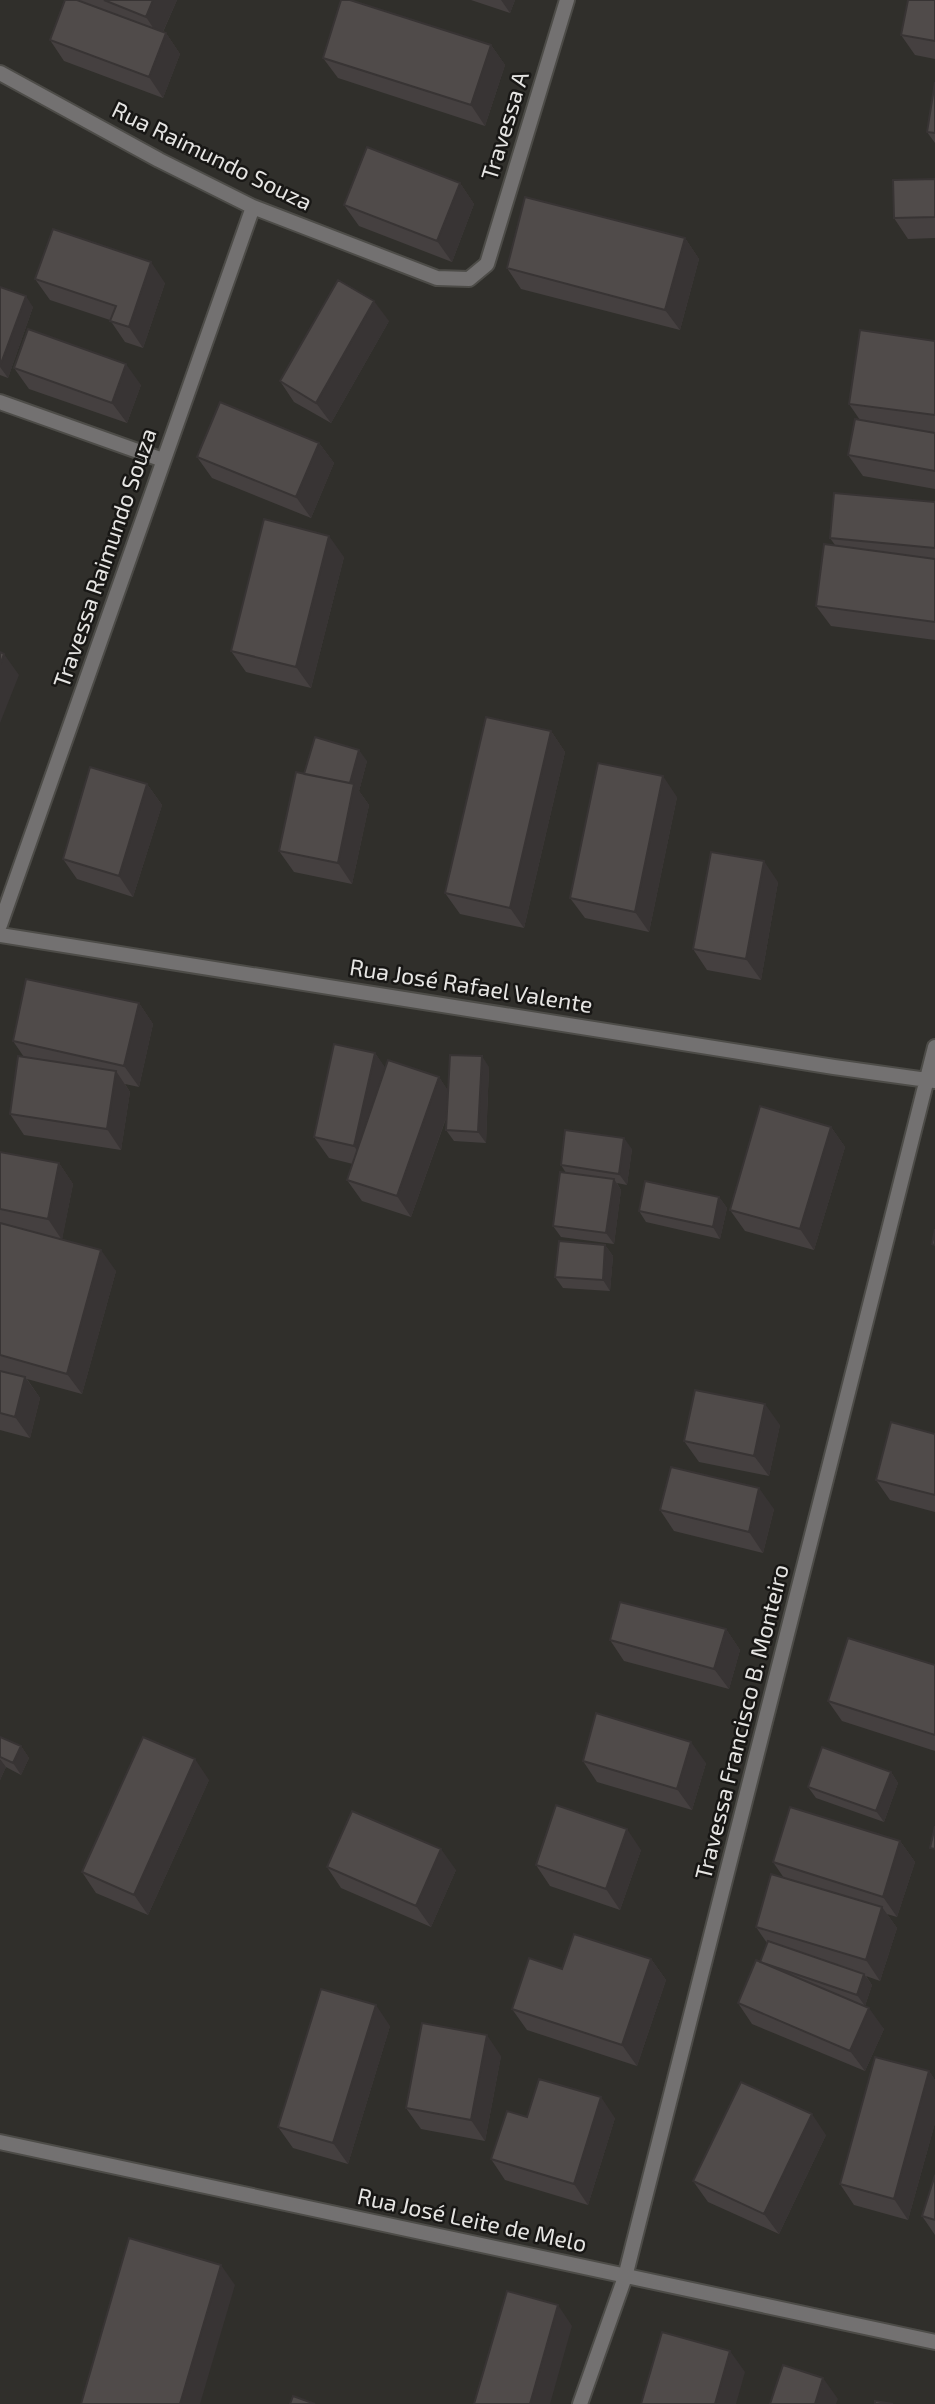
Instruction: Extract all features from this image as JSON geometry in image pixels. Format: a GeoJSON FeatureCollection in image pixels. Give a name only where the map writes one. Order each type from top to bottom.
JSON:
{"type":"FeatureCollection","features":[{"type":"Feature","properties":{"kind":"street","name":"Travessa A"},"geometry":{"type":"LineString","coordinates":[[487,264],[567,0]]}},
{"type":"Feature","properties":{"kind":"street","name":"Rua Raimundo Souza"},"geometry":{"type":"LineString","coordinates":[[0,73],[159,160],[253,207],[437,278],[469,279],[487,264]]}},
{"type":"Feature","properties":{"kind":"street","name":"Travessa Raimundo Souza"},"geometry":{"type":"LineString","coordinates":[[0,925],[253,207]]}},
{"type":"Feature","properties":{"kind":"street"},"geometry":{"type":"LineString","coordinates":[[0,402],[163,460]]}},
{"type":"Feature","properties":{"kind":"street","name":"Rua José Rafael Valente"},"geometry":{"type":"LineString","coordinates":[[0,935],[931,1080]]}},
{"type":"Feature","properties":{"kind":"street","name":"Travessa Francisco B. Monteiro"},"geometry":{"type":"LineString","coordinates":[[580,2404],[625,2277],[931,1080],[935,1047]]}},
{"type":"Feature","properties":{"kind":"street","name":"Rua José Leite de Melo"},"geometry":{"type":"LineString","coordinates":[[0,2142],[935,2342]]}},
{"type":"Feature","properties":{"kind":"building"},"geometry":{"type":"Polygon","coordinates":[[[65,0],[77,0],[166,33],[149,77],[50,40],[65,0]]]}},
{"type":"Feature","properties":{"kind":"building"},"geometry":{"type":"Polygon","coordinates":[[[104,0],[153,0],[146,17],[104,0]]]}},
{"type":"Feature","properties":{"kind":"building"},"geometry":{"type":"Polygon","coordinates":[[[341,0],[350,0],[491,45],[471,105],[323,58],[341,0]]]}},
{"type":"Feature","properties":{"kind":"building"},"geometry":{"type":"Polygon","coordinates":[[[908,0],[935,0],[935,41],[901,35],[908,0]]]}},
{"type":"Feature","properties":{"kind":"building"},"geometry":{"type":"Polygon","coordinates":[[[935,82],[935,133],[927,132],[935,82]]]}},
{"type":"Feature","properties":{"kind":"building"},"geometry":{"type":"Polygon","coordinates":[[[367,147],[460,183],[437,241],[344,205],[367,147]]]}},
{"type":"Feature","properties":{"kind":"building"},"geometry":{"type":"Polygon","coordinates":[[[935,179],[935,217],[894,218],[893,180],[935,179]]]}},
{"type":"Feature","properties":{"kind":"building"},"geometry":{"type":"Polygon","coordinates":[[[525,197],[685,238],[665,310],[507,268],[525,197]]]}},
{"type":"Feature","properties":{"kind":"building"},"geometry":{"type":"Polygon","coordinates":[[[53,229],[151,262],[129,327],[110,321],[116,306],[35,279],[53,229]]]}},
{"type":"Feature","properties":{"kind":"building"},"geometry":{"type":"Polygon","coordinates":[[[338,280],[374,301],[316,403],[280,381],[338,280]]]}},
{"type":"Feature","properties":{"kind":"building"},"geometry":{"type":"Polygon","coordinates":[[[0,287],[26,296],[0,366],[0,287]]]}},
{"type":"Feature","properties":{"kind":"building"},"geometry":{"type":"Polygon","coordinates":[[[28,329],[126,364],[112,403],[14,368],[28,329]]]}},
{"type":"Feature","properties":{"kind":"building"},"geometry":{"type":"Polygon","coordinates":[[[860,330],[935,341],[935,415],[849,404],[860,330]]]}},
{"type":"Feature","properties":{"kind":"building"},"geometry":{"type":"Polygon","coordinates":[[[220,402],[319,443],[296,497],[197,457],[220,402]]]}},
{"type":"Feature","properties":{"kind":"building"},"geometry":{"type":"Polygon","coordinates":[[[855,419],[935,433],[935,471],[848,455],[855,419]]]}},
{"type":"Feature","properties":{"kind":"building"},"geometry":{"type":"Polygon","coordinates":[[[834,493],[935,502],[935,548],[830,538],[834,493]]]}},
{"type":"Feature","properties":{"kind":"building"},"geometry":{"type":"Polygon","coordinates":[[[264,519],[329,536],[296,667],[231,651],[264,519]]]}},
{"type":"Feature","properties":{"kind":"building"},"geometry":{"type":"Polygon","coordinates":[[[824,544],[935,559],[935,622],[816,606],[824,544]]]}},
{"type":"Feature","properties":{"kind":"building"},"geometry":{"type":"Polygon","coordinates":[[[486,717],[551,731],[510,908],[445,893],[486,717]]]}},
{"type":"Feature","properties":{"kind":"building"},"geometry":{"type":"Polygon","coordinates":[[[315,737],[359,750],[350,783],[304,774],[315,737]]]}},
{"type":"Feature","properties":{"kind":"building"},"geometry":{"type":"Polygon","coordinates":[[[598,763],[663,776],[635,912],[570,898],[598,763]]]}},
{"type":"Feature","properties":{"kind":"building"},"geometry":{"type":"Polygon","coordinates":[[[90,767],[147,784],[119,876],[63,859],[90,767]]]}},
{"type":"Feature","properties":{"kind":"building"},"geometry":{"type":"Polygon","coordinates":[[[296,772],[354,784],[338,863],[279,851],[296,772]]]}},
{"type":"Feature","properties":{"kind":"building"},"geometry":{"type":"Polygon","coordinates":[[[711,852],[764,861],[746,959],[693,949],[711,852]]]}},
{"type":"Feature","properties":{"kind":"building"},"geometry":{"type":"Polygon","coordinates":[[[26,979],[139,1003],[124,1066],[13,1041],[26,979]]]}},
{"type":"Feature","properties":{"kind":"building"},"geometry":{"type":"Polygon","coordinates":[[[334,1044],[375,1053],[354,1146],[314,1137],[334,1044]]]}},
{"type":"Feature","properties":{"kind":"building"},"geometry":{"type":"Polygon","coordinates":[[[450,1055],[482,1056],[478,1132],[446,1130],[450,1055]]]}},
{"type":"Feature","properties":{"kind":"building"},"geometry":{"type":"Polygon","coordinates":[[[18,1056],[116,1071],[107,1129],[10,1114],[18,1056]]]}},
{"type":"Feature","properties":{"kind":"building"},"geometry":{"type":"Polygon","coordinates":[[[388,1060],[439,1077],[397,1196],[347,1180],[388,1060]]]}},
{"type":"Feature","properties":{"kind":"building"},"geometry":{"type":"Polygon","coordinates":[[[760,1106],[831,1127],[800,1229],[730,1210],[760,1106]]]}},
{"type":"Feature","properties":{"kind":"building"},"geometry":{"type":"Polygon","coordinates":[[[565,1130],[624,1138],[619,1174],[561,1165],[565,1130]]]}},
{"type":"Feature","properties":{"kind":"building"},"geometry":{"type":"Polygon","coordinates":[[[0,1152],[59,1163],[48,1219],[0,1209],[0,1152]]]}},
{"type":"Feature","properties":{"kind":"building"},"geometry":{"type":"Polygon","coordinates":[[[560,1172],[614,1179],[606,1233],[553,1226],[560,1172]]]}},
{"type":"Feature","properties":{"kind":"building"},"geometry":{"type":"Polygon","coordinates":[[[645,1181],[719,1197],[713,1227],[639,1211],[645,1181]]]}},
{"type":"Feature","properties":{"kind":"building"},"geometry":{"type":"Polygon","coordinates":[[[0,1223],[101,1250],[67,1374],[0,1355],[0,1223]]]}},
{"type":"Feature","properties":{"kind":"building"},"geometry":{"type":"Polygon","coordinates":[[[559,1241],[605,1245],[603,1280],[555,1277],[559,1241]]]}},
{"type":"Feature","properties":{"kind":"building"},"geometry":{"type":"Polygon","coordinates":[[[0,1371],[25,1377],[15,1417],[0,1413],[0,1371]]]}},
{"type":"Feature","properties":{"kind":"building"},"geometry":{"type":"Polygon","coordinates":[[[695,1390],[765,1404],[754,1456],[684,1441],[695,1390]]]}},
{"type":"Feature","properties":{"kind":"building"},"geometry":{"type":"Polygon","coordinates":[[[891,1422],[935,1434],[935,1495],[876,1480],[891,1422]]]}},
{"type":"Feature","properties":{"kind":"building"},"geometry":{"type":"Polygon","coordinates":[[[671,1467],[759,1488],[749,1532],[660,1510],[671,1467]]]}},
{"type":"Feature","properties":{"kind":"building"},"geometry":{"type":"Polygon","coordinates":[[[620,1602],[726,1629],[714,1669],[610,1640],[620,1602]]]}},
{"type":"Feature","properties":{"kind":"building"},"geometry":{"type":"Polygon","coordinates":[[[848,1638],[935,1665],[935,1735],[828,1701],[848,1638]]]}},
{"type":"Feature","properties":{"kind":"building"},"geometry":{"type":"Polygon","coordinates":[[[596,1713],[691,1742],[677,1789],[583,1761],[596,1713]]]}},
{"type":"Feature","properties":{"kind":"building"},"geometry":{"type":"Polygon","coordinates":[[[0,1737],[21,1746],[13,1763],[0,1757],[0,1737]]]}},
{"type":"Feature","properties":{"kind":"building"},"geometry":{"type":"Polygon","coordinates":[[[143,1737],[195,1759],[134,1895],[82,1872],[143,1737]]]}},
{"type":"Feature","properties":{"kind":"building"},"geometry":{"type":"Polygon","coordinates":[[[822,1747],[891,1772],[876,1811],[808,1787],[822,1747]]]}},
{"type":"Feature","properties":{"kind":"building"},"geometry":{"type":"Polygon","coordinates":[[[556,1805],[627,1829],[606,1889],[536,1865],[556,1805]]]}},
{"type":"Feature","properties":{"kind":"building"},"geometry":{"type":"Polygon","coordinates":[[[790,1807],[900,1841],[883,1897],[773,1862],[790,1807]]]}},
{"type":"Feature","properties":{"kind":"building"},"geometry":{"type":"Polygon","coordinates":[[[352,1811],[441,1849],[416,1906],[327,1867],[352,1811]]]}},
{"type":"Feature","properties":{"kind":"building"},"geometry":{"type":"Polygon","coordinates":[[[935,1826],[935,1849],[930,1848],[935,1826]]]}},
{"type":"Feature","properties":{"kind":"building"},"geometry":{"type":"Polygon","coordinates":[[[771,1874],[882,1907],[866,1960],[756,1927],[771,1874]]]}},
{"type":"Feature","properties":{"kind":"building"},"geometry":{"type":"Polygon","coordinates":[[[574,1934],[651,1959],[622,2045],[512,2009],[529,1958],[562,1969],[574,1934]]]}},
{"type":"Feature","properties":{"kind":"building"},"geometry":{"type":"Polygon","coordinates":[[[768,1941],[864,1974],[857,1995],[760,1962],[768,1941]]]}},
{"type":"Feature","properties":{"kind":"building"},"geometry":{"type":"Polygon","coordinates":[[[756,1960],[869,2008],[850,2051],[738,2003],[756,1960]]]}},
{"type":"Feature","properties":{"kind":"building"},"geometry":{"type":"Polygon","coordinates":[[[321,1989],[376,2005],[333,2143],[278,2127],[321,1989]]]}},
{"type":"Feature","properties":{"kind":"building"},"geometry":{"type":"Polygon","coordinates":[[[422,2023],[487,2035],[471,2120],[406,2108],[422,2023]]]}},
{"type":"Feature","properties":{"kind":"building"},"geometry":{"type":"Polygon","coordinates":[[[875,2057],[929,2071],[894,2199],[840,2184],[875,2057]]]}},
{"type":"Feature","properties":{"kind":"building"},"geometry":{"type":"Polygon","coordinates":[[[539,2079],[601,2097],[574,2184],[491,2159],[507,2111],[527,2117],[539,2079]]]}},
{"type":"Feature","properties":{"kind":"building"},"geometry":{"type":"Polygon","coordinates":[[[741,2082],[812,2114],[764,2214],[693,2181],[741,2082]]]}},
{"type":"Feature","properties":{"kind":"building"},"geometry":{"type":"Polygon","coordinates":[[[935,2175],[935,2220],[922,2216],[935,2175]]]}},
{"type":"Feature","properties":{"kind":"building"},"geometry":{"type":"Polygon","coordinates":[[[129,2238],[221,2265],[180,2404],[81,2404],[129,2238]]]}},
{"type":"Feature","properties":{"kind":"building"},"geometry":{"type":"Polygon","coordinates":[[[507,2291],[558,2305],[530,2404],[474,2404],[507,2291]]]}},
{"type":"Feature","properties":{"kind":"building"},"geometry":{"type":"Polygon","coordinates":[[[662,2332],[730,2351],[715,2404],[641,2404],[662,2332]]]}},
{"type":"Feature","properties":{"kind":"building"},"geometry":{"type":"Polygon","coordinates":[[[783,2365],[823,2378],[815,2404],[770,2404],[783,2365]]]}},
{"type":"Feature","properties":{"kind":"building"},"geometry":{"type":"Polygon","coordinates":[[[293,2396],[315,2404],[290,2404],[293,2396]]]}}]}
